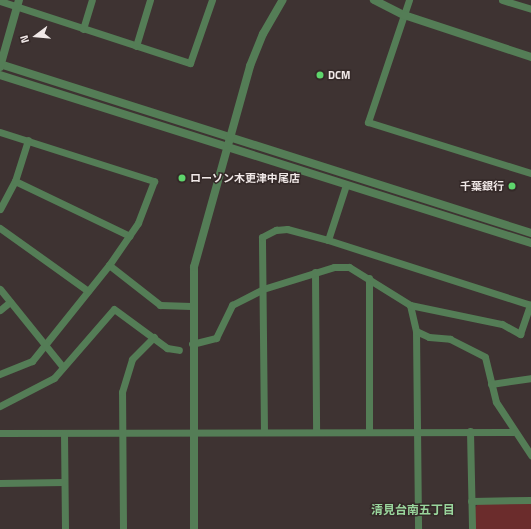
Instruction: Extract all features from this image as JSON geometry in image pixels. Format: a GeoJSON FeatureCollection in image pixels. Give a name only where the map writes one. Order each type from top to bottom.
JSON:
{"type":"FeatureCollection","features":[{"type":"Feature","properties":{"kind":"street"},"geometry":{"type":"LineString","coordinates":[[83,29],[92,0]]}},
{"type":"Feature","properties":{"kind":"street"},"geometry":{"type":"LineString","coordinates":[[136,46],[150,0]]}},
{"type":"Feature","properties":{"kind":"street"},"geometry":{"type":"LineString","coordinates":[[0,1],[18,4],[83,29],[190,63],[212,0]]}},
{"type":"Feature","properties":{"kind":"street"},"geometry":{"type":"LineString","coordinates":[[194,529],[191,306],[200,238],[258,46],[283,0]]}},
{"type":"Feature","properties":{"kind":"street"},"geometry":{"type":"LineString","coordinates":[[374,0],[404,15],[531,57]]}},
{"type":"Feature","properties":{"kind":"street"},"geometry":{"type":"LineString","coordinates":[[409,0],[368,122],[531,173]]}},
{"type":"Feature","properties":{"kind":"street"},"geometry":{"type":"LineString","coordinates":[[502,0],[529,8],[528,0]]}},
{"type":"Feature","properties":{"kind":"street"},"geometry":{"type":"LineString","coordinates":[[18,4],[0,65],[230,136],[531,232]]}},
{"type":"Feature","properties":{"kind":"street"},"geometry":{"type":"LineString","coordinates":[[0,75],[531,243]]}},
{"type":"Feature","properties":{"kind":"street"},"geometry":{"type":"LineString","coordinates":[[0,132],[154,181],[130,236],[109,265],[32,361],[0,374]]}},
{"type":"Feature","properties":{"kind":"street"},"geometry":{"type":"LineString","coordinates":[[0,209],[15,181],[28,140]]}},
{"type":"Feature","properties":{"kind":"street"},"geometry":{"type":"LineString","coordinates":[[15,181],[130,236]]}},
{"type":"Feature","properties":{"kind":"street"},"geometry":{"type":"LineString","coordinates":[[328,240],[346,185]]}},
{"type":"Feature","properties":{"kind":"street"},"geometry":{"type":"LineString","coordinates":[[0,228],[88,291]]}},
{"type":"Feature","properties":{"kind":"street"},"geometry":{"type":"LineString","coordinates":[[192,344],[216,338],[232,305],[263,289],[315,272],[348,267],[369,278],[410,304],[502,324],[520,334],[531,305],[328,240],[287,229],[262,237],[263,289],[264,432]]}},
{"type":"Feature","properties":{"kind":"street"},"geometry":{"type":"LineString","coordinates":[[109,265],[160,305],[191,306]]}},
{"type":"Feature","properties":{"kind":"street"},"geometry":{"type":"LineString","coordinates":[[315,272],[316,432]]}},
{"type":"Feature","properties":{"kind":"street"},"geometry":{"type":"LineString","coordinates":[[369,278],[369,432]]}},
{"type":"Feature","properties":{"kind":"street"},"geometry":{"type":"LineString","coordinates":[[0,289],[63,367]]}},
{"type":"Feature","properties":{"kind":"street"},"geometry":{"type":"LineString","coordinates":[[0,310],[10,302]]}},
{"type":"Feature","properties":{"kind":"street"},"geometry":{"type":"LineString","coordinates":[[410,304],[416,331],[418,529]]}},
{"type":"Feature","properties":{"kind":"street"},"geometry":{"type":"LineString","coordinates":[[0,406],[44,385],[63,367],[114,309],[167,348],[178,350]]}},
{"type":"Feature","properties":{"kind":"street"},"geometry":{"type":"LineString","coordinates":[[416,331],[429,337],[450,339],[485,357],[491,384],[513,432],[531,455]]}},
{"type":"Feature","properties":{"kind":"street"},"geometry":{"type":"LineString","coordinates":[[123,529],[122,392],[127,370],[136,354],[154,337]]}},
{"type":"Feature","properties":{"kind":"street"},"geometry":{"type":"LineString","coordinates":[[491,384],[531,378]]}},
{"type":"Feature","properties":{"kind":"street"},"geometry":{"type":"LineString","coordinates":[[470,431],[472,529]]}},
{"type":"Feature","properties":{"kind":"street"},"geometry":{"type":"LineString","coordinates":[[0,433],[513,432]]}},
{"type":"Feature","properties":{"kind":"street"},"geometry":{"type":"LineString","coordinates":[[64,433],[65,529]]}},
{"type":"Feature","properties":{"kind":"street"},"geometry":{"type":"LineString","coordinates":[[0,483],[64,482]]}},
{"type":"Feature","properties":{"kind":"street"},"geometry":{"type":"LineString","coordinates":[[471,501],[531,500]]}},
{"type":"Feature","properties":{"kind":"shaded area"},"geometry":{"type":"Polygon","coordinates":[[[478,504],[531,504],[531,529],[475,529],[474,509],[478,504]]]}},
{"type":"Feature","properties":{"kind":"place","name":"DCM"},"geometry":{"type":"Point","coordinates":[320,75]}},
{"type":"Feature","properties":{"kind":"place","name":"ローソン木更津中尾店"},"geometry":{"type":"Point","coordinates":[182,178]}},
{"type":"Feature","properties":{"kind":"place","name":"千葉銀行"},"geometry":{"type":"Point","coordinates":[512,186]}},
{"type":"Feature","properties":{"kind":"district","name":"清見台南五丁目"},"geometry":{"type":"Point","coordinates":[413,510]}}]}
